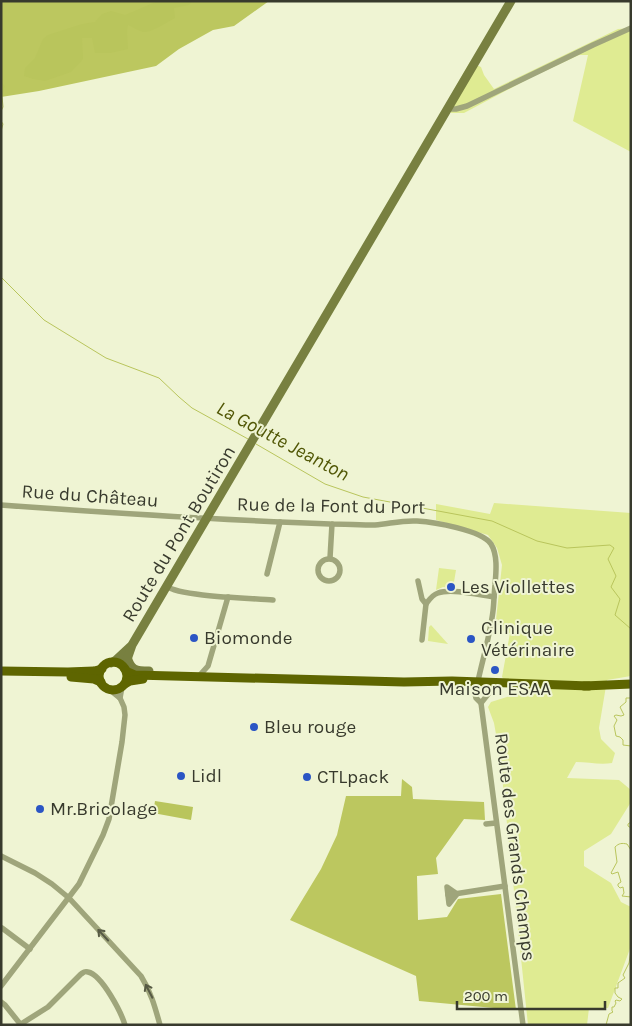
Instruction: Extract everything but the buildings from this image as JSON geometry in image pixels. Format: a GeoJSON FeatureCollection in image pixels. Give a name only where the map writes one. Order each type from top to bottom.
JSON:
{"type":"FeatureCollection","features":[{"type":"Feature","properties":{"kind":"main road","name":"Route du Pont Boutiron"},"geometry":{"type":"LineString","coordinates":[[125,669],[132,645],[166,586],[511,1]]}},
{"type":"Feature","properties":{"kind":"main road","name":"Route du Pont Boutiron"},"geometry":{"type":"LineString","coordinates":[[111,663],[132,645]]}},
{"type":"Feature","properties":{"kind":"main road"},"geometry":{"type":"LineString","coordinates":[[127,657],[131,667],[137,671],[198,676],[491,684],[529,688],[631,684]]}},
{"type":"Feature","properties":{"kind":"main road"},"geometry":{"type":"LineString","coordinates":[[1,671],[94,671],[102,669],[111,663],[118,664],[135,675],[187,675]]}},
{"type":"Feature","properties":{"kind":"main road"},"geometry":{"type":"LineString","coordinates":[[101,682],[102,669]]}},
{"type":"Feature","properties":{"kind":"main road"},"geometry":{"type":"LineString","coordinates":[[124,685],[127,678],[125,669]]}},
{"type":"Feature","properties":{"kind":"main road"},"geometry":{"type":"LineString","coordinates":[[1,675],[94,679],[101,682],[106,688],[116,690],[135,680],[243,678]]}},
{"type":"Feature","properties":{"kind":"street"},"geometry":{"type":"LineString","coordinates":[[448,110],[467,106],[631,28]]}},
{"type":"Feature","properties":{"kind":"street","name":"Rue du Château"},"geometry":{"type":"LineString","coordinates":[[1,505],[206,518]]}},
{"type":"Feature","properties":{"kind":"street","name":"Rue de la Font du Port"},"geometry":{"type":"LineString","coordinates":[[206,518],[332,524],[376,524],[416,521],[437,524],[482,536],[492,544],[496,571],[492,619],[476,684]]}},
{"type":"Feature","properties":{"kind":"street"},"geometry":{"type":"LineString","coordinates":[[267,574],[280,522]]}},
{"type":"Feature","properties":{"kind":"street"},"geometry":{"type":"LineString","coordinates":[[330,558],[332,524]]}},
{"type":"Feature","properties":{"kind":"street"},"geometry":{"type":"LineString","coordinates":[[330,558],[337,561],[340,571],[335,579],[330,581],[324,580],[320,576],[318,567],[320,562],[330,558]]}},
{"type":"Feature","properties":{"kind":"street"},"geometry":{"type":"LineString","coordinates":[[418,581],[422,599],[426,604]]}},
{"type":"Feature","properties":{"kind":"street"},"geometry":{"type":"LineString","coordinates":[[166,586],[191,593],[273,600]]}},
{"type":"Feature","properties":{"kind":"street"},"geometry":{"type":"LineString","coordinates":[[422,640],[426,604],[437,593],[448,591],[494,597]]}},
{"type":"Feature","properties":{"kind":"street"},"geometry":{"type":"LineString","coordinates":[[198,676],[208,666],[228,597]]}},
{"type":"Feature","properties":{"kind":"street"},"geometry":{"type":"LineString","coordinates":[[208,666],[214,676]]}},
{"type":"Feature","properties":{"kind":"street","name":"Route des Grands Champs"},"geometry":{"type":"LineString","coordinates":[[476,684],[476,698],[481,703],[523,1025]]}},
{"type":"Feature","properties":{"kind":"street"},"geometry":{"type":"LineString","coordinates":[[481,703],[489,693],[491,684]]}},
{"type":"Feature","properties":{"kind":"street"},"geometry":{"type":"LineString","coordinates":[[120,698],[124,685]]}},
{"type":"Feature","properties":{"kind":"street"},"geometry":{"type":"LineString","coordinates":[[1,986],[79,884],[109,819],[125,715],[120,698],[109,689]]}},
{"type":"Feature","properties":{"kind":"street"},"geometry":{"type":"LineString","coordinates":[[486,824],[496,822]]}},
{"type":"Feature","properties":{"kind":"street"},"geometry":{"type":"LineString","coordinates":[[1,856],[35,873],[69,898],[141,976],[148,987],[160,1025]]}},
{"type":"Feature","properties":{"kind":"street"},"geometry":{"type":"LineString","coordinates":[[448,895],[504,886]]}},
{"type":"Feature","properties":{"kind":"street"},"geometry":{"type":"LineString","coordinates":[[2,928],[30,949]]}},
{"type":"Feature","properties":{"kind":"street"},"geometry":{"type":"LineString","coordinates":[[1,1002],[21,1024],[48,1007],[81,974],[88,972],[101,982],[110,993],[117,1005],[124,1025]]}},
{"type":"Feature","properties":{"kind":"shaded area"},"geometry":{"type":"Polygon","coordinates":[[[1,1],[269,1],[234,26],[213,30],[179,49],[156,66],[39,91],[1,97],[1,1]]]}},
{"type":"Feature","properties":{"kind":"shaded area"},"geometry":{"type":"Polygon","coordinates":[[[158,1],[192,1],[189,5],[174,8],[175,18],[151,31],[142,31],[128,25],[128,49],[110,53],[95,53],[92,38],[82,38],[83,59],[71,72],[45,81],[24,76],[25,68],[35,58],[43,39],[48,35],[82,24],[95,22],[102,14],[111,11],[125,15],[158,1]]]}},
{"type":"Feature","properties":{"kind":"shaded area"},"geometry":{"type":"Polygon","coordinates":[[[631,28],[631,152],[573,121],[588,55],[579,55],[530,78],[464,113],[451,113],[448,100],[470,62],[481,67],[494,89],[618,29],[631,28]]]}},
{"type":"Feature","properties":{"kind":"shaded area"},"geometry":{"type":"Polygon","coordinates":[[[494,503],[631,513],[631,676],[607,680],[599,728],[601,739],[615,753],[612,763],[576,762],[567,778],[619,780],[631,790],[631,802],[611,834],[584,851],[584,866],[611,883],[621,902],[631,907],[631,946],[608,1008],[589,1008],[587,1025],[528,1025],[500,757],[494,723],[488,707],[491,702],[516,694],[502,677],[510,633],[495,629],[502,565],[497,548],[488,535],[436,520],[436,504],[490,514],[494,503]]]}},
{"type":"Feature","properties":{"kind":"shaded area"},"geometry":{"type":"Polygon","coordinates":[[[439,568],[456,570],[453,588],[443,587],[436,590],[439,568]]]}},
{"type":"Feature","properties":{"kind":"shaded area"},"geometry":{"type":"Polygon","coordinates":[[[431,625],[448,644],[428,641],[429,627],[431,625]]]}},
{"type":"Feature","properties":{"kind":"shaded area"},"geometry":{"type":"Polygon","coordinates":[[[402,779],[412,787],[413,799],[484,802],[485,820],[464,819],[436,858],[438,874],[417,876],[418,920],[447,917],[458,899],[501,894],[516,1010],[419,1001],[416,976],[290,920],[321,869],[337,835],[346,796],[401,796],[402,779]]]}},
{"type":"Feature","properties":{"kind":"shaded area"},"geometry":{"type":"Polygon","coordinates":[[[155,801],[193,807],[191,820],[153,813],[155,801]]]}},
{"type":"Feature","properties":{"kind":"waterway"},"geometry":{"type":"LineString","coordinates":[[1,82],[4,86],[2,96],[3,107],[1,111]]}},
{"type":"Feature","properties":{"kind":"waterway"},"geometry":{"type":"LineString","coordinates":[[1,121],[3,124],[1,131]]}},
{"type":"Feature","properties":{"kind":"waterway","name":"La Goutte Jeanton"},"geometry":{"type":"LineString","coordinates":[[1,277],[44,320],[106,358],[159,378],[192,408],[248,439]]}},
{"type":"Feature","properties":{"kind":"waterway","name":"La Goutte Jeanton"},"geometry":{"type":"LineString","coordinates":[[256,444],[325,484],[363,497],[492,521],[537,541],[567,548],[610,545],[614,548],[608,559],[616,576],[611,587],[620,599],[615,615],[631,629]]}},
{"type":"Feature","properties":{"kind":"waterway","name":"La Goutte Jeanton"},"geometry":{"type":"LineString","coordinates":[[631,698],[626,698],[626,702],[620,707],[624,715],[614,716],[617,720],[614,726],[616,736],[623,740],[623,745],[631,746]]}},
{"type":"Feature","properties":{"kind":"waterway","name":"La Goutte Jeanton"},"geometry":{"type":"LineString","coordinates":[[631,822],[628,824],[631,828]]}},
{"type":"Feature","properties":{"kind":"waterway","name":"La Goutte Jeanton"},"geometry":{"type":"LineString","coordinates":[[631,850],[627,844],[615,847],[617,862],[611,873],[618,872],[621,882],[618,886],[620,888],[623,887],[624,893],[622,896],[631,897]]}},
{"type":"Feature","properties":{"kind":"waterway","name":"La Goutte Jeanton"},"geometry":{"type":"LineString","coordinates":[[606,1025],[609,1014],[613,1012],[612,1007],[614,1007],[615,1001],[622,999],[615,993],[615,988],[618,988],[618,983],[625,978],[623,975],[629,963],[631,951]]}},
{"type":"Feature","properties":{"kind":"place","name":"Les Viollettes"},"geometry":{"type":"Point","coordinates":[451,587]}},
{"type":"Feature","properties":{"kind":"place","name":"Biomonde"},"geometry":{"type":"Point","coordinates":[194,638]}},
{"type":"Feature","properties":{"kind":"place","name":"Clinique Vétérinaire"},"geometry":{"type":"Point","coordinates":[471,639]}},
{"type":"Feature","properties":{"kind":"place","name":"Maison ESAA"},"geometry":{"type":"Point","coordinates":[495,670]}},
{"type":"Feature","properties":{"kind":"place","name":"Bleu rouge"},"geometry":{"type":"Point","coordinates":[254,727]}},
{"type":"Feature","properties":{"kind":"place","name":"Lidl"},"geometry":{"type":"Point","coordinates":[181,776]}},
{"type":"Feature","properties":{"kind":"place","name":"CTLpack"},"geometry":{"type":"Point","coordinates":[307,777]}},
{"type":"Feature","properties":{"kind":"place","name":"Mr.Bricolage"},"geometry":{"type":"Point","coordinates":[40,809]}}]}
